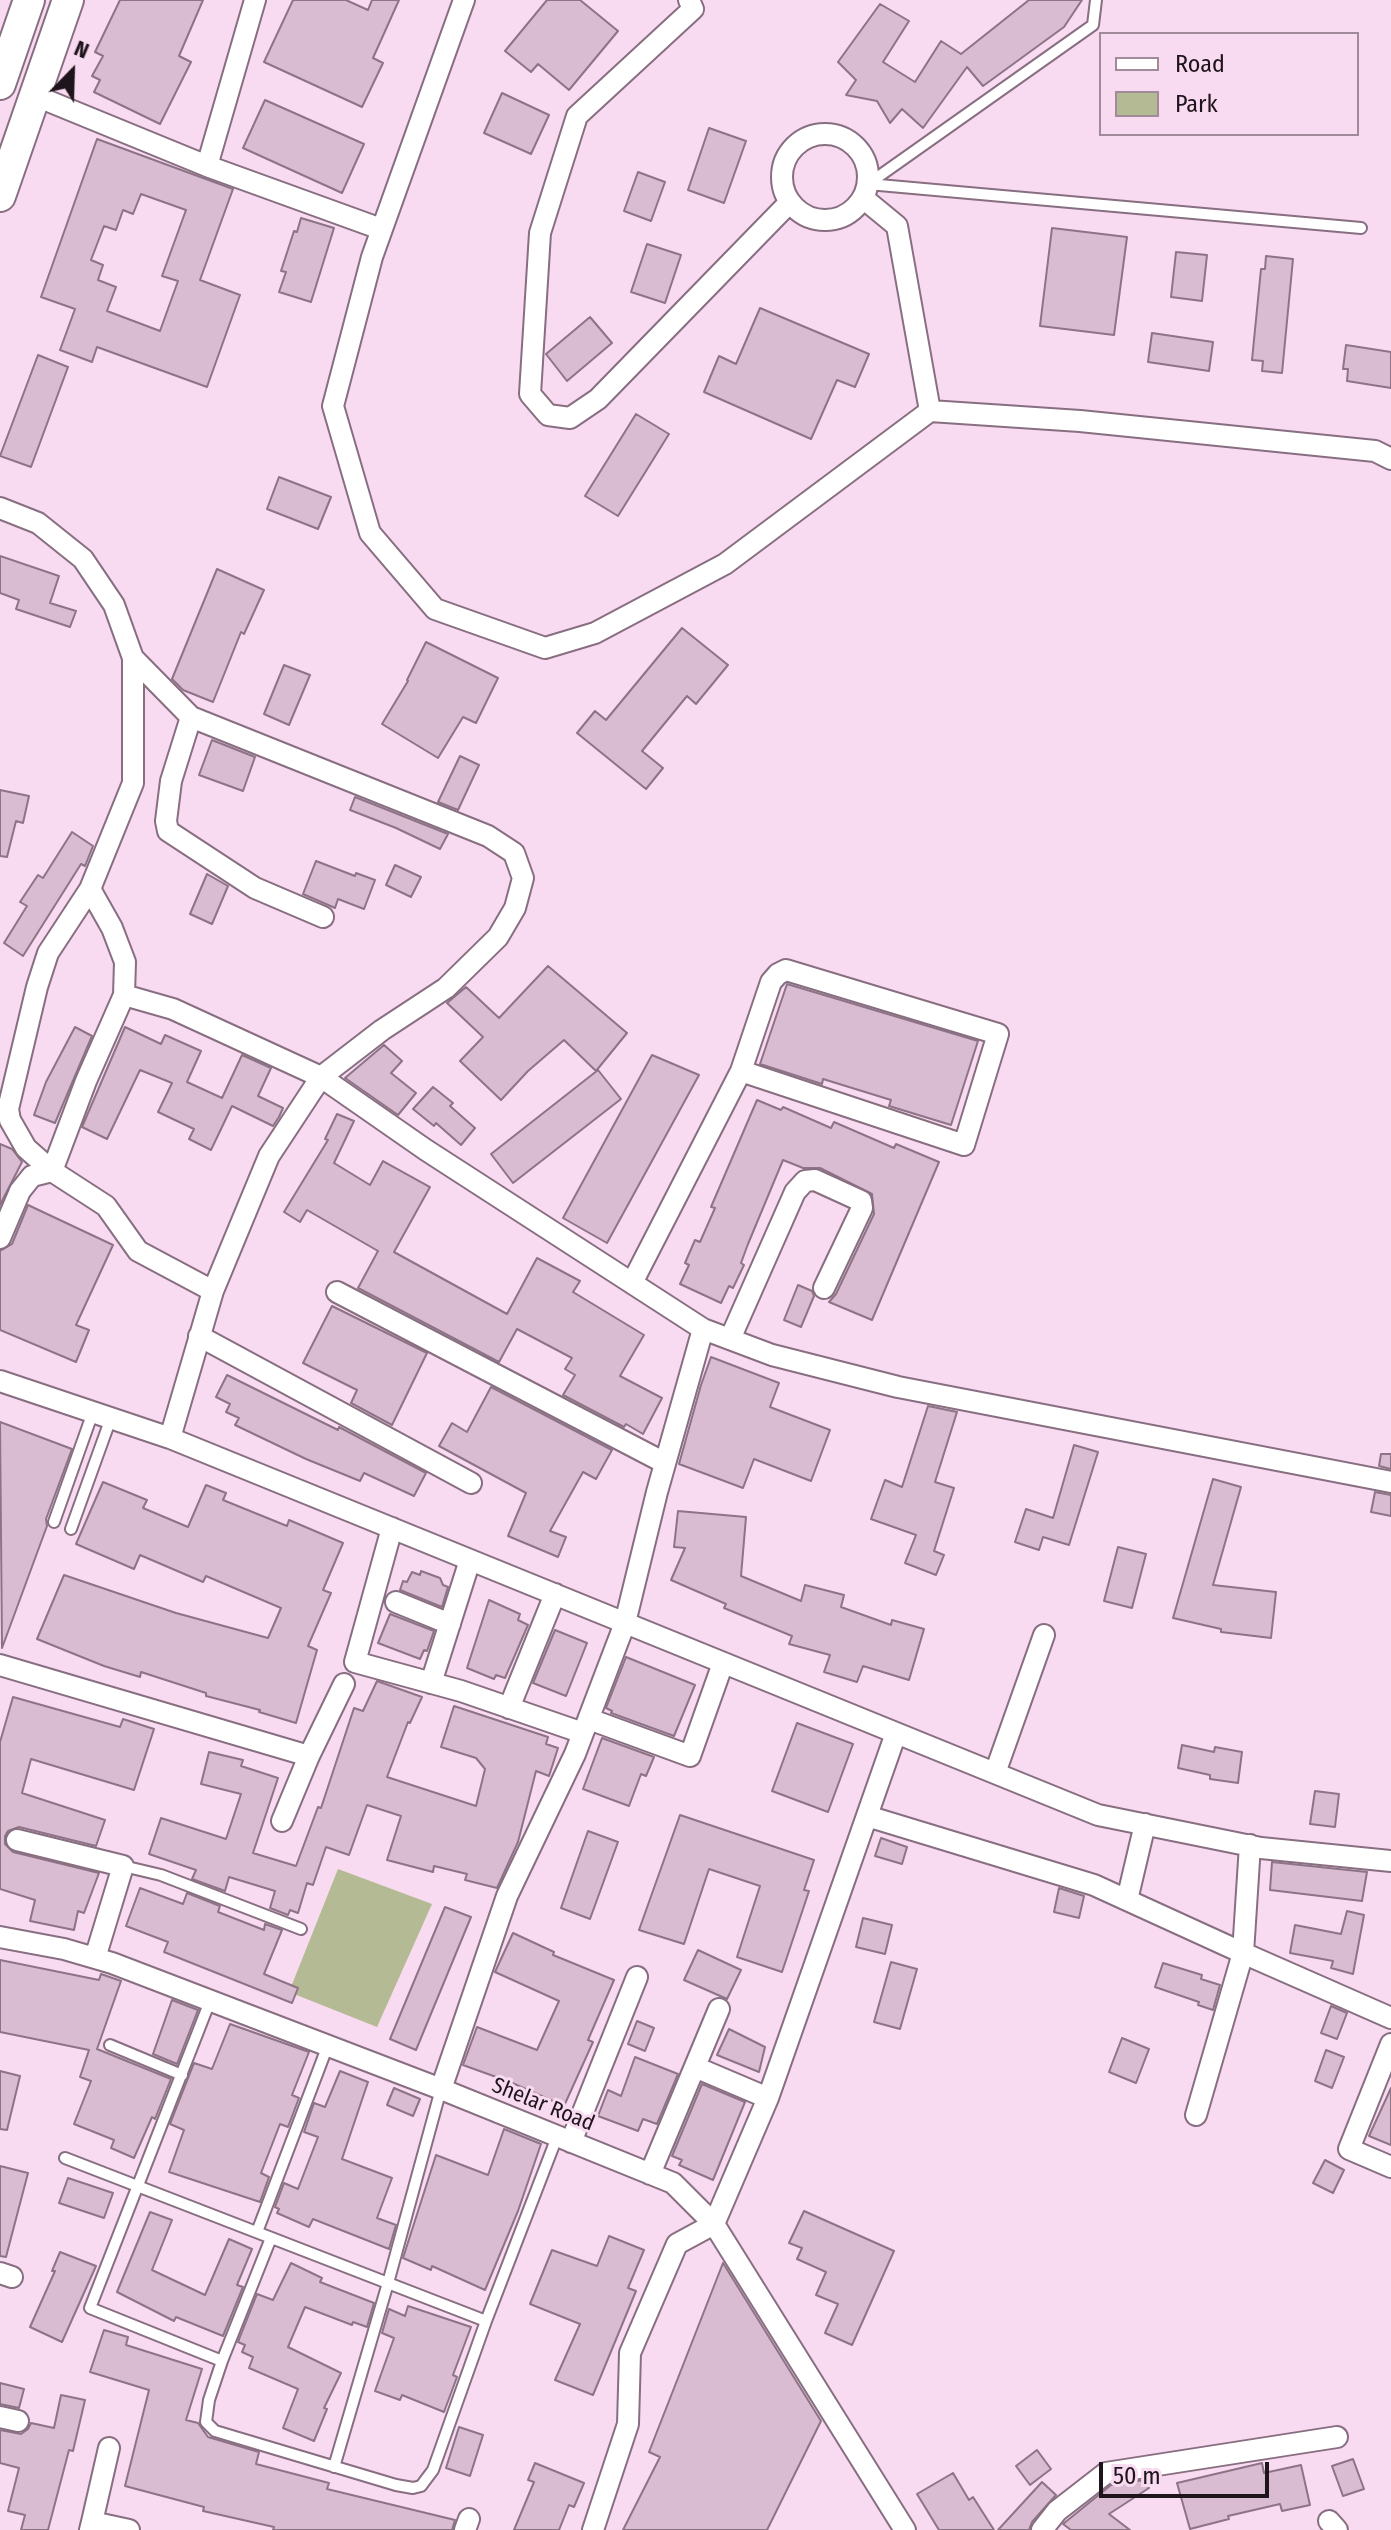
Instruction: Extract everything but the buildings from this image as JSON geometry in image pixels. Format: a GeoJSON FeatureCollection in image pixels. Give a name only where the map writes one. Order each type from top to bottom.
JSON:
{"type":"FeatureCollection","features":[{"type":"Feature","properties":{"kind":"main road"},"geometry":{"type":"LineString","coordinates":[[2,73],[29,0]]}},
{"type":"Feature","properties":{"kind":"main road"},"geometry":{"type":"LineString","coordinates":[[0,196],[68,0]]}},
{"type":"Feature","properties":{"kind":"street"},"geometry":{"type":"LineString","coordinates":[[207,166],[255,0]]}},
{"type":"Feature","properties":{"kind":"street"},"geometry":{"type":"LineString","coordinates":[[464,0],[381,229],[333,406],[370,533],[435,609],[545,648],[595,633],[725,564],[930,411],[1080,421],[1375,451],[1391,459]]}},
{"type":"Feature","properties":{"kind":"street"},"geometry":{"type":"LineString","coordinates":[[689,0],[693,9],[577,116],[540,233],[530,394],[548,415],[570,418],[598,399],[790,202]]}},
{"type":"Feature","properties":{"kind":"street"},"geometry":{"type":"LineString","coordinates":[[36,96],[207,166],[381,229]]}},
{"type":"Feature","properties":{"kind":"street"},"geometry":{"type":"LineString","coordinates":[[826,133],[840,136],[863,155],[868,169],[866,191],[854,210],[841,217],[827,220],[812,218],[790,202],[784,190],[784,163],[790,151],[812,135],[826,133]]}},
{"type":"Feature","properties":{"kind":"street"},"geometry":{"type":"LineString","coordinates":[[866,191],[897,226],[930,411]]}},
{"type":"Feature","properties":{"kind":"street"},"geometry":{"type":"LineString","coordinates":[[0,508],[38,523],[83,559],[114,605],[133,658],[133,783],[90,889],[48,953],[0,1140]]}},
{"type":"Feature","properties":{"kind":"street"},"geometry":{"type":"LineString","coordinates":[[133,658],[191,717],[488,836],[514,853],[523,878],[515,908],[498,937],[446,988],[382,1030],[321,1077],[269,1156],[213,1291],[170,1438]]}},
{"type":"Feature","properties":{"kind":"street"},"geometry":{"type":"LineString","coordinates":[[191,717],[171,781],[166,821],[168,831],[255,888],[323,917]]}},
{"type":"Feature","properties":{"kind":"street"},"geometry":{"type":"LineString","coordinates":[[52,1171],[86,1081],[124,995],[125,962],[112,928],[90,889]]}},
{"type":"Feature","properties":{"kind":"street"},"geometry":{"type":"LineString","coordinates":[[632,1283],[741,1071],[771,982],[778,974],[786,970],[998,1034],[964,1145],[741,1071]]}},
{"type":"Feature","properties":{"kind":"street"},"geometry":{"type":"LineString","coordinates":[[124,995],[173,1009],[321,1077],[426,1150],[703,1329],[772,1355],[898,1387],[1391,1482]]}},
{"type":"Feature","properties":{"kind":"street"},"geometry":{"type":"LineString","coordinates":[[6,1112],[26,1148],[52,1171],[106,1206],[138,1251],[213,1291]]}},
{"type":"Feature","properties":{"kind":"street"},"geometry":{"type":"LineString","coordinates":[[0,1238],[20,1191],[32,1176],[52,1171]]}},
{"type":"Feature","properties":{"kind":"street"},"geometry":{"type":"LineString","coordinates":[[730,1339],[795,1192],[805,1181],[815,1180],[861,1201],[862,1208],[824,1288]]}},
{"type":"Feature","properties":{"kind":"street"},"geometry":{"type":"LineString","coordinates":[[337,1292],[665,1463]]}},
{"type":"Feature","properties":{"kind":"street"},"geometry":{"type":"LineString","coordinates":[[441,2089],[507,1896],[586,1726],[625,1623],[703,1329]]}},
{"type":"Feature","properties":{"kind":"street"},"geometry":{"type":"LineString","coordinates":[[199,1336],[471,1483]]}},
{"type":"Feature","properties":{"kind":"street"},"geometry":{"type":"LineString","coordinates":[[0,1381],[170,1438],[1098,1815],[1250,1845],[1391,1861]]}},
{"type":"Feature","properties":{"kind":"street"},"geometry":{"type":"LineString","coordinates":[[392,1528],[355,1662],[509,1708],[690,1756],[723,1663]]}},
{"type":"Feature","properties":{"kind":"street"},"geometry":{"type":"LineString","coordinates":[[431,1683],[470,1560]]}},
{"type":"Feature","properties":{"kind":"street"},"geometry":{"type":"LineString","coordinates":[[509,1708],[555,1594]]}},
{"type":"Feature","properties":{"kind":"street"},"geometry":{"type":"LineString","coordinates":[[396,1602],[450,1624]]}},
{"type":"Feature","properties":{"kind":"street"},"geometry":{"type":"LineString","coordinates":[[995,1773],[1044,1635]]}},
{"type":"Feature","properties":{"kind":"street"},"geometry":{"type":"LineString","coordinates":[[0,1665],[309,1756]]}},
{"type":"Feature","properties":{"kind":"street"},"geometry":{"type":"LineString","coordinates":[[282,1821],[344,1684]]}},
{"type":"Feature","properties":{"kind":"street"},"geometry":{"type":"LineString","coordinates":[[593,2530],[628,2424],[630,2353],[677,2244],[714,2224],[768,2098],[896,1733]]}},
{"type":"Feature","properties":{"kind":"street"},"geometry":{"type":"LineString","coordinates":[[867,1816],[1094,1885],[1391,2018]]}},
{"type":"Feature","properties":{"kind":"street"},"geometry":{"type":"LineString","coordinates":[[1127,1900],[1145,1824]]}},
{"type":"Feature","properties":{"kind":"street"},"geometry":{"type":"LineString","coordinates":[[17,1840],[123,1866],[95,1958]]}},
{"type":"Feature","properties":{"kind":"street"},"geometry":{"type":"LineString","coordinates":[[1196,2115],[1243,1953],[1250,1845]]}},
{"type":"Feature","properties":{"kind":"street","name":"Shelar Road"},"geometry":{"type":"LineString","coordinates":[[0,1937],[95,1958],[328,2045],[673,2183],[714,2224],[905,2530]]}},
{"type":"Feature","properties":{"kind":"street"},"geometry":{"type":"LineString","coordinates":[[564,2139],[637,1977]]}},
{"type":"Feature","properties":{"kind":"street"},"geometry":{"type":"LineString","coordinates":[[650,2174],[719,2009]]}},
{"type":"Feature","properties":{"kind":"street"},"geometry":{"type":"LineString","coordinates":[[1391,2044],[1349,2149],[1391,2167]]}},
{"type":"Feature","properties":{"kind":"street"},"geometry":{"type":"LineString","coordinates":[[695,2067],[768,2098]]}},
{"type":"Feature","properties":{"kind":"street"},"geometry":{"type":"LineString","coordinates":[[1042,2530],[1057,2511],[1106,2473],[1337,2437]]}},
{"type":"Feature","properties":{"kind":"street"},"geometry":{"type":"LineString","coordinates":[[109,2448],[91,2526],[129,2530]]}},
{"type":"Feature","properties":{"kind":"lane"},"geometry":{"type":"LineString","coordinates":[[866,191],[1093,25],[1096,0]]}},
{"type":"Feature","properties":{"kind":"lane"},"geometry":{"type":"LineString","coordinates":[[866,191],[1361,228]]}},
{"type":"Feature","properties":{"kind":"lane"},"geometry":{"type":"LineString","coordinates":[[54,1522],[102,1415]]}},
{"type":"Feature","properties":{"kind":"lane"},"geometry":{"type":"LineString","coordinates":[[71,1529],[102,1415]]}},
{"type":"Feature","properties":{"kind":"lane"},"geometry":{"type":"LineString","coordinates":[[123,1866],[161,1875],[301,1929]]}},
{"type":"Feature","properties":{"kind":"lane"},"geometry":{"type":"LineString","coordinates":[[210,2001],[90,2308],[222,2361]]}},
{"type":"Feature","properties":{"kind":"lane"},"geometry":{"type":"LineString","coordinates":[[110,2045],[182,2075]]}},
{"type":"Feature","properties":{"kind":"lane"},"geometry":{"type":"LineString","coordinates":[[257,2232],[328,2045]]}},
{"type":"Feature","properties":{"kind":"lane"},"geometry":{"type":"LineString","coordinates":[[334,2467],[441,2089]]}},
{"type":"Feature","properties":{"kind":"lane"},"geometry":{"type":"LineString","coordinates":[[271,2238],[222,2361],[209,2400],[206,2422],[215,2431],[334,2467],[396,2485],[421,2486],[428,2479],[438,2456],[486,2321],[564,2139]]}},
{"type":"Feature","properties":{"kind":"lane"},"geometry":{"type":"LineString","coordinates":[[65,2158],[486,2321]]}},
{"type":"Feature","properties":{"kind":"green space"},"geometry":{"type":"Polygon","coordinates":[[[338,1869],[432,1904],[377,2027],[289,1992],[338,1869]]]}}]}
